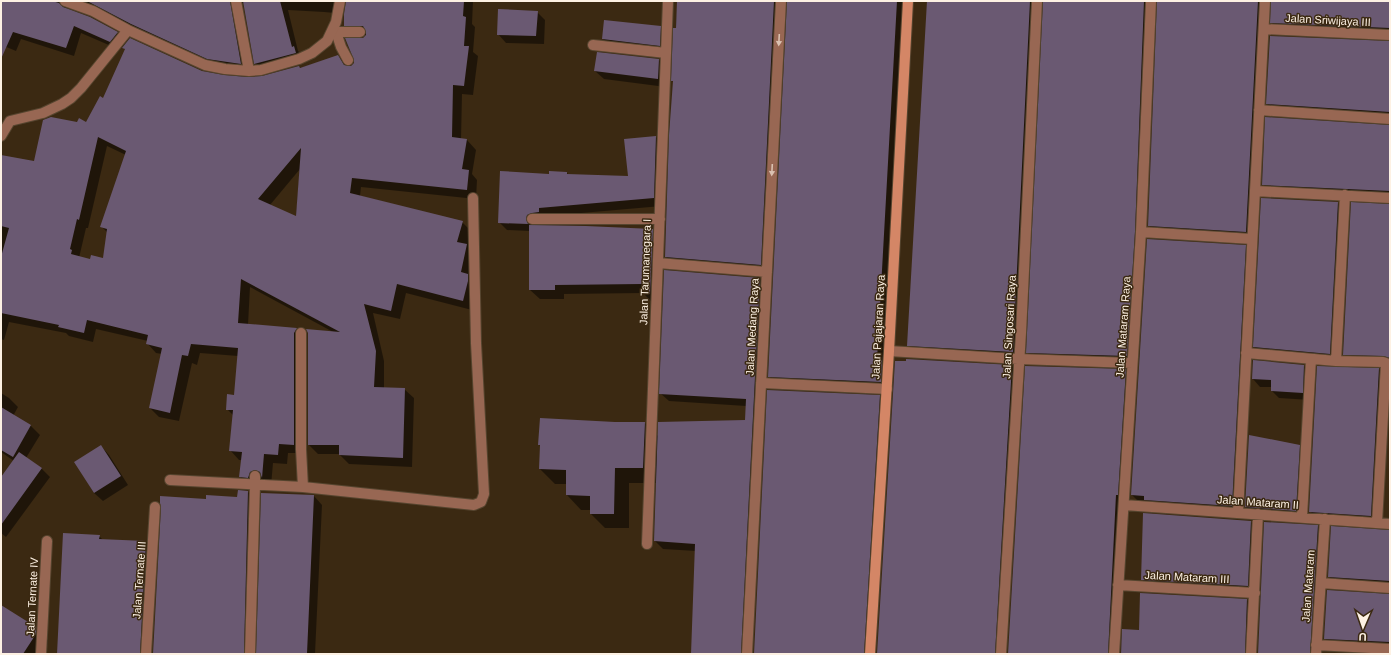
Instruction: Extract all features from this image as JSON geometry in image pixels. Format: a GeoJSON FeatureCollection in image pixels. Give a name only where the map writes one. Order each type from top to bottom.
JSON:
{"type":"FeatureCollection","features":[{"type":"Feature","properties":{"kind":"street"},"geometry":{"type":"LineString","coordinates":[[65,1],[93,11],[128,30],[205,65],[225,69],[249,71],[280,65],[312,53],[327,41],[334,31],[340,1]]}},
{"type":"Feature","properties":{"kind":"street"},"geometry":{"type":"LineString","coordinates":[[236,1],[249,71]]}},
{"type":"Feature","properties":{"kind":"street","name":"Jalan Tarumanegara I"},"geometry":{"type":"LineString","coordinates":[[647,544],[668,1]]}},
{"type":"Feature","properties":{"kind":"street","name":"Jalan Medang Raya"},"geometry":{"type":"LineString","coordinates":[[747,654],[781,1]]}},
{"type":"Feature","properties":{"kind":"street","name":"Jalan Pajajaran Raya"},"geometry":{"type":"LineString","coordinates":[[870,654],[887,389],[908,1]]}},
{"type":"Feature","properties":{"kind":"street","name":"Jalan Singosari Raya"},"geometry":{"type":"LineString","coordinates":[[1000,654],[1019,359],[1037,1]]}},
{"type":"Feature","properties":{"kind":"street","name":"Jalan Mataram Raya"},"geometry":{"type":"LineString","coordinates":[[1114,654],[1141,232],[1151,1]]}},
{"type":"Feature","properties":{"kind":"street"},"geometry":{"type":"LineString","coordinates":[[1238,513],[1265,1]]}},
{"type":"Feature","properties":{"kind":"street","name":"Jalan Sriwijaya III"},"geometry":{"type":"LineString","coordinates":[[1264,29],[1390,35]]}},
{"type":"Feature","properties":{"kind":"street"},"geometry":{"type":"LineString","coordinates":[[1,136],[5,118],[44,113],[71,98],[81,88],[128,30]]}},
{"type":"Feature","properties":{"kind":"street"},"geometry":{"type":"LineString","coordinates":[[334,31],[360,32]]}},
{"type":"Feature","properties":{"kind":"street"},"geometry":{"type":"LineString","coordinates":[[334,31],[348,60]]}},
{"type":"Feature","properties":{"kind":"street"},"geometry":{"type":"LineString","coordinates":[[593,45],[666,53]]}},
{"type":"Feature","properties":{"kind":"street"},"geometry":{"type":"LineString","coordinates":[[1259,110],[1390,119]]}},
{"type":"Feature","properties":{"kind":"street"},"geometry":{"type":"LineString","coordinates":[[1255,191],[1390,198]]}},
{"type":"Feature","properties":{"kind":"street"},"geometry":{"type":"LineString","coordinates":[[1336,361],[1345,195]]}},
{"type":"Feature","properties":{"kind":"street"},"geometry":{"type":"LineString","coordinates":[[170,480],[255,480],[303,487],[474,505],[481,502],[484,494],[476,344],[472,198]]}},
{"type":"Feature","properties":{"kind":"street"},"geometry":{"type":"LineString","coordinates":[[532,219],[660,219]]}},
{"type":"Feature","properties":{"kind":"street"},"geometry":{"type":"LineString","coordinates":[[1141,232],[1252,239]]}},
{"type":"Feature","properties":{"kind":"street"},"geometry":{"type":"LineString","coordinates":[[658,264],[767,272]]}},
{"type":"Feature","properties":{"kind":"street"},"geometry":{"type":"LineString","coordinates":[[301,333],[301,449],[303,487]]}},
{"type":"Feature","properties":{"kind":"street"},"geometry":{"type":"LineString","coordinates":[[889,351],[1019,359],[1132,363]]}},
{"type":"Feature","properties":{"kind":"street"},"geometry":{"type":"LineString","coordinates":[[1246,353],[1336,361],[1386,363],[1377,523]]}},
{"type":"Feature","properties":{"kind":"street"},"geometry":{"type":"LineString","coordinates":[[1302,517],[1311,359]]}},
{"type":"Feature","properties":{"kind":"street"},"geometry":{"type":"LineString","coordinates":[[761,383],[887,389]]}},
{"type":"Feature","properties":{"kind":"street"},"geometry":{"type":"LineString","coordinates":[[250,654],[255,480]]}},
{"type":"Feature","properties":{"kind":"street","name":"Jalan Mataram II"},"geometry":{"type":"LineString","coordinates":[[1124,505],[1390,524]]}},
{"type":"Feature","properties":{"kind":"street","name":"Jalan Ternate III"},"geometry":{"type":"LineString","coordinates":[[146,654],[155,507]]}},
{"type":"Feature","properties":{"kind":"street"},"geometry":{"type":"LineString","coordinates":[[1250,654],[1258,514]]}},
{"type":"Feature","properties":{"kind":"street","name":"Jalan Mataram"},"geometry":{"type":"LineString","coordinates":[[1316,650],[1325,519]]}},
{"type":"Feature","properties":{"kind":"street","name":"Jalan Ternate IV"},"geometry":{"type":"LineString","coordinates":[[41,654],[47,541]]}},
{"type":"Feature","properties":{"kind":"street"},"geometry":{"type":"LineString","coordinates":[[1321,583],[1390,588]]}},
{"type":"Feature","properties":{"kind":"street","name":"Jalan Mataram III"},"geometry":{"type":"LineString","coordinates":[[1118,585],[1254,592]]}},
{"type":"Feature","properties":{"kind":"street"},"geometry":{"type":"LineString","coordinates":[[1316,650],[1390,649]]}},
{"type":"Feature","properties":{"kind":"building"},"geometry":{"type":"Polygon","coordinates":[[[1,1],[52,1],[59,3],[63,7],[90,17],[118,32],[110,42],[74,26],[66,48],[13,32],[1,59],[1,1]]]}},
{"type":"Feature","properties":{"kind":"building"},"geometry":{"type":"Polygon","coordinates":[[[87,1],[230,1],[241,64],[207,59],[131,24],[87,1]]]}},
{"type":"Feature","properties":{"kind":"building"},"geometry":{"type":"Polygon","coordinates":[[[243,1],[280,1],[292,47],[294,46],[296,53],[254,64],[243,1]]]}},
{"type":"Feature","properties":{"kind":"building"},"geometry":{"type":"Polygon","coordinates":[[[346,1],[464,1],[463,16],[466,17],[464,46],[469,46],[464,86],[453,85],[452,137],[467,139],[462,169],[469,170],[467,190],[352,178],[350,193],[463,221],[457,242],[467,244],[461,272],[468,274],[468,281],[463,301],[397,284],[391,311],[364,304],[376,351],[374,387],[405,388],[403,458],[339,455],[339,445],[308,445],[308,333],[306,329],[340,332],[241,279],[238,323],[297,328],[294,333],[294,445],[279,444],[278,455],[264,454],[262,478],[260,472],[255,470],[250,472],[248,478],[239,477],[242,452],[229,451],[233,410],[226,410],[227,394],[234,395],[238,348],[191,344],[188,356],[182,355],[170,413],[149,408],[162,348],[146,344],[148,335],[87,320],[84,333],[58,327],[59,325],[1,313],[1,257],[9,228],[1,226],[1,155],[34,161],[43,120],[51,117],[77,122],[79,118],[86,122],[100,96],[103,98],[125,49],[122,48],[130,38],[202,71],[248,77],[262,76],[299,66],[300,68],[338,55],[344,65],[351,66],[354,63],[354,60],[345,38],[363,38],[366,35],[366,32],[363,26],[344,26],[346,1]],[[98,137],[79,220],[77,219],[70,249],[72,250],[71,254],[90,259],[91,255],[103,258],[107,229],[100,227],[126,151],[98,137]],[[301,148],[258,199],[296,216],[301,148]]]}},
{"type":"Feature","properties":{"kind":"building"},"geometry":{"type":"Polygon","coordinates":[[[677,1],[774,1],[761,265],[665,257],[669,135],[673,81],[671,81],[673,28],[676,28],[677,1]]]}},
{"type":"Feature","properties":{"kind":"building"},"geometry":{"type":"Polygon","coordinates":[[[787,1],[897,1],[877,360],[882,360],[881,382],[768,377],[787,1]]]}},
{"type":"Feature","properties":{"kind":"building"},"geometry":{"type":"Polygon","coordinates":[[[927,1],[1030,1],[1013,352],[907,346],[927,1]]]}},
{"type":"Feature","properties":{"kind":"building"},"geometry":{"type":"Polygon","coordinates":[[[1043,1],[1144,1],[1135,232],[1127,356],[1026,353],[1043,1]]]}},
{"type":"Feature","properties":{"kind":"building"},"geometry":{"type":"Polygon","coordinates":[[[1157,1],[1258,1],[1246,232],[1148,226],[1157,1]]]}},
{"type":"Feature","properties":{"kind":"building"},"geometry":{"type":"Polygon","coordinates":[[[1271,1],[1390,1],[1390,28],[1270,23],[1271,1]]]}},
{"type":"Feature","properties":{"kind":"building"},"geometry":{"type":"Polygon","coordinates":[[[498,9],[538,11],[536,36],[497,35],[498,9]]]}},
{"type":"Feature","properties":{"kind":"building"},"geometry":{"type":"Polygon","coordinates":[[[604,20],[661,26],[660,46],[602,39],[604,20]]]}},
{"type":"Feature","properties":{"kind":"building"},"geometry":{"type":"Polygon","coordinates":[[[1270,36],[1390,41],[1390,112],[1266,104],[1270,36]]]}},
{"type":"Feature","properties":{"kind":"building"},"geometry":{"type":"Polygon","coordinates":[[[597,52],[659,59],[658,79],[594,71],[597,52]]]}},
{"type":"Feature","properties":{"kind":"building"},"geometry":{"type":"Polygon","coordinates":[[[1265,117],[1390,125],[1390,191],[1262,185],[1265,117]]]}},
{"type":"Feature","properties":{"kind":"building"},"geometry":{"type":"Polygon","coordinates":[[[656,136],[654,198],[539,208],[539,212],[527,215],[526,219],[528,224],[498,223],[500,171],[549,174],[549,171],[567,172],[567,174],[628,176],[624,139],[656,136]]]}},
{"type":"Feature","properties":{"kind":"building"},"geometry":{"type":"Polygon","coordinates":[[[1261,198],[1338,202],[1330,354],[1253,347],[1261,198]]]}},
{"type":"Feature","properties":{"kind":"building"},"geometry":{"type":"Polygon","coordinates":[[[1351,202],[1390,204],[1390,358],[1383,356],[1343,355],[1351,202]]]}},
{"type":"Feature","properties":{"kind":"building"},"geometry":{"type":"Polygon","coordinates":[[[529,225],[653,229],[650,294],[641,293],[642,284],[555,285],[555,290],[529,290],[529,225]]]}},
{"type":"Feature","properties":{"kind":"building"},"geometry":{"type":"Polygon","coordinates":[[[1147,239],[1246,245],[1232,506],[1144,500],[1144,496],[1131,495],[1147,239]]]}},
{"type":"Feature","properties":{"kind":"building"},"geometry":{"type":"Polygon","coordinates":[[[664,270],[760,278],[741,654],[691,654],[695,544],[654,541],[658,422],[745,420],[746,399],[659,394],[664,270]]]}},
{"type":"Feature","properties":{"kind":"building"},"geometry":{"type":"Polygon","coordinates":[[[906,359],[1012,365],[995,654],[877,654],[895,361],[906,361],[906,359]]]}},
{"type":"Feature","properties":{"kind":"building"},"geometry":{"type":"Polygon","coordinates":[[[1253,360],[1304,365],[1303,393],[1271,391],[1271,380],[1252,379],[1253,360]]]}},
{"type":"Feature","properties":{"kind":"building"},"geometry":{"type":"Polygon","coordinates":[[[1025,366],[1126,369],[1118,495],[1116,495],[1108,654],[1008,654],[1025,366]]]}},
{"type":"Feature","properties":{"kind":"building"},"geometry":{"type":"Polygon","coordinates":[[[1317,366],[1379,368],[1371,516],[1309,512],[1317,366]]]}},
{"type":"Feature","properties":{"kind":"building"},"geometry":{"type":"Polygon","coordinates":[[[767,390],[880,395],[864,654],[754,654],[767,390]]]}},
{"type":"Feature","properties":{"kind":"building"},"geometry":{"type":"Polygon","coordinates":[[[1,407],[31,425],[13,457],[1,450],[1,407]]]}},
{"type":"Feature","properties":{"kind":"building"},"geometry":{"type":"Polygon","coordinates":[[[540,418],[645,422],[643,468],[615,468],[614,514],[590,514],[590,496],[566,495],[566,470],[539,469],[540,445],[538,445],[540,418]]]}},
{"type":"Feature","properties":{"kind":"building"},"geometry":{"type":"Polygon","coordinates":[[[1249,435],[1300,445],[1296,511],[1245,507],[1249,435]]]}},
{"type":"Feature","properties":{"kind":"building"},"geometry":{"type":"Polygon","coordinates":[[[101,445],[121,476],[94,493],[74,462],[101,445]]]}},
{"type":"Feature","properties":{"kind":"building"},"geometry":{"type":"Polygon","coordinates":[[[19,452],[42,468],[1,525],[1,477],[19,452]]]}},
{"type":"Feature","properties":{"kind":"building"},"geometry":{"type":"Polygon","coordinates":[[[238,490],[248,491],[244,654],[153,654],[161,507],[160,496],[206,499],[206,495],[237,497],[238,490]]]}},
{"type":"Feature","properties":{"kind":"building"},"geometry":{"type":"Polygon","coordinates":[[[261,493],[314,495],[307,654],[256,654],[261,493]]]}},
{"type":"Feature","properties":{"kind":"building"},"geometry":{"type":"Polygon","coordinates":[[[1143,513],[1251,521],[1248,586],[1141,580],[1143,513]]]}},
{"type":"Feature","properties":{"kind":"building"},"geometry":{"type":"Polygon","coordinates":[[[1264,522],[1318,525],[1310,654],[1258,654],[1264,522]]]}},
{"type":"Feature","properties":{"kind":"building"},"geometry":{"type":"Polygon","coordinates":[[[1331,526],[1390,530],[1390,581],[1328,577],[1331,526]]]}},
{"type":"Feature","properties":{"kind":"building"},"geometry":{"type":"Polygon","coordinates":[[[63,533],[100,535],[99,539],[146,541],[140,654],[57,654],[63,533]]]}},
{"type":"Feature","properties":{"kind":"building"},"geometry":{"type":"Polygon","coordinates":[[[1327,590],[1390,594],[1390,642],[1324,639],[1327,590]]]}},
{"type":"Feature","properties":{"kind":"building"},"geometry":{"type":"Polygon","coordinates":[[[1140,593],[1247,599],[1245,654],[1121,654],[1122,629],[1139,630],[1140,593]]]}},
{"type":"Feature","properties":{"kind":"building"},"geometry":{"type":"Polygon","coordinates":[[[1,605],[36,627],[36,634],[23,654],[1,654],[1,605]]]}}]}
